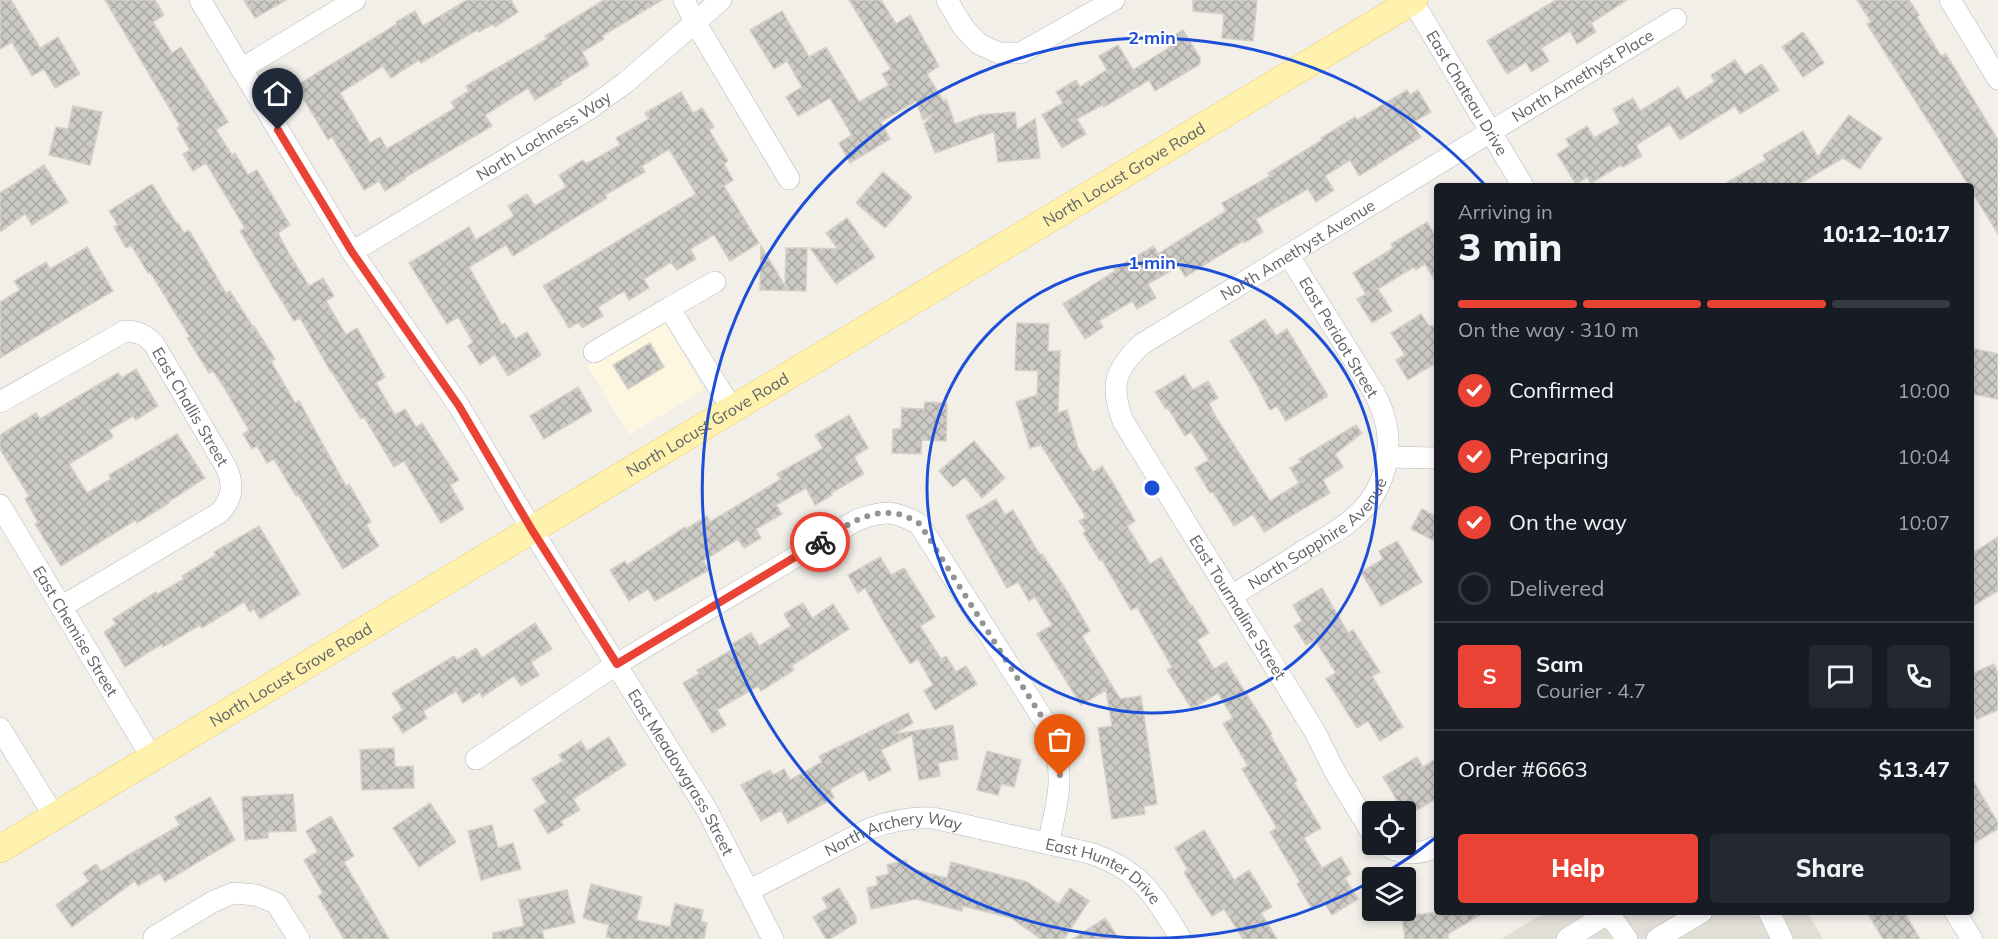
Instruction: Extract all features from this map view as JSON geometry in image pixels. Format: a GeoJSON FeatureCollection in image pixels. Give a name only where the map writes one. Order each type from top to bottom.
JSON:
{"type":"FeatureCollection","features":[{"type":"Feature","properties":{"kind":"main road","name":"North Locust Grove Road"},"geometry":{"type":"LineString","coordinates":[[0,849],[1413,0]]}},
{"type":"Feature","properties":{"kind":"street","name":"East Meadowgrass Street"},"geometry":{"type":"LineString","coordinates":[[200,0],[352,252],[459,406],[532,530],[707,810],[773,939]]}},
{"type":"Feature","properties":{"kind":"street"},"geometry":{"type":"LineString","coordinates":[[242,69],[355,0]]}},
{"type":"Feature","properties":{"kind":"street"},"geometry":{"type":"LineString","coordinates":[[684,0],[789,179]]}},
{"type":"Feature","properties":{"kind":"street","name":"North Lochness Way"},"geometry":{"type":"LineString","coordinates":[[352,252],[589,109],[625,83],[721,0]]}},
{"type":"Feature","properties":{"kind":"street"},"geometry":{"type":"LineString","coordinates":[[947,0],[963,27],[979,44],[999,53],[1021,53],[1114,0]]}},
{"type":"Feature","properties":{"kind":"street","name":"East Chateau Drive"},"geometry":{"type":"LineString","coordinates":[[1413,0],[1521,183]]}},
{"type":"Feature","properties":{"kind":"street"},"geometry":{"type":"LineString","coordinates":[[1950,0],[1998,78]]}},
{"type":"Feature","properties":{"kind":"street","name":"North Amethyst Place"},"geometry":{"type":"LineString","coordinates":[[1490,130],[1676,19]]}},
{"type":"Feature","properties":{"kind":"street","name":"North Amethyst Avenue"},"geometry":{"type":"LineString","coordinates":[[1116,378],[1125,359],[1142,344],[1289,256],[1490,130]]}},
{"type":"Feature","properties":{"kind":"street","name":"East Peridot Street"},"geometry":{"type":"LineString","coordinates":[[1289,256],[1374,392],[1383,413],[1388,434],[1388,457]]}},
{"type":"Feature","properties":{"kind":"street"},"geometry":{"type":"LineString","coordinates":[[594,352],[715,282]]}},
{"type":"Feature","properties":{"kind":"street"},"geometry":{"type":"LineString","coordinates":[[669,308],[732,409]]}},
{"type":"Feature","properties":{"kind":"street","name":"East Challis Street"},"geometry":{"type":"LineString","coordinates":[[0,402],[125,332],[136,331],[146,336],[154,344],[232,480],[232,492],[227,503],[217,514],[61,607]]}},
{"type":"Feature","properties":{"kind":"street","name":"East Tourmaline Street"},"geometry":{"type":"LineString","coordinates":[[1116,378],[1115,401],[1123,422],[1315,732],[1335,772],[1362,816]]}},
{"type":"Feature","properties":{"kind":"street"},"geometry":{"type":"LineString","coordinates":[[1388,457],[1434,458]]}},
{"type":"Feature","properties":{"kind":"street","name":"North Sapphire Avenue"},"geometry":{"type":"LineString","coordinates":[[1231,596],[1341,528],[1359,514],[1373,498],[1388,457]]}},
{"type":"Feature","properties":{"kind":"street","name":"East Chemise Street"},"geometry":{"type":"LineString","coordinates":[[0,505],[152,758]]}},
{"type":"Feature","properties":{"kind":"street","name":"East Hunter Drive"},"geometry":{"type":"LineString","coordinates":[[617,664],[857,520],[877,513],[900,514],[920,524],[1052,733],[1058,754],[1060,776],[1058,798],[1047,844],[1090,853],[1110,860],[1129,871],[1145,885],[1181,939]]}},
{"type":"Feature","properties":{"kind":"street"},"geometry":{"type":"LineString","coordinates":[[476,759],[617,664]]}},
{"type":"Feature","properties":{"kind":"street"},"geometry":{"type":"LineString","coordinates":[[0,728],[54,816]]}},
{"type":"Feature","properties":{"kind":"street","name":"North Archery Way"},"geometry":{"type":"LineString","coordinates":[[748,891],[889,821],[933,818],[1047,844]]}},
{"type":"Feature","properties":{"kind":"street"},"geometry":{"type":"LineString","coordinates":[[1416,853],[1434,848]]}},
{"type":"Feature","properties":{"kind":"street"},"geometry":{"type":"LineString","coordinates":[[154,937],[214,901],[234,893],[256,895],[276,903],[299,939]]}},
{"type":"Feature","properties":{"kind":"street"},"geometry":{"type":"LineString","coordinates":[[1567,939],[1606,915]]}},
{"type":"Feature","properties":{"kind":"street"},"geometry":{"type":"LineString","coordinates":[[1610,915],[1627,939]]}},
{"type":"Feature","properties":{"kind":"street"},"geometry":{"type":"LineString","coordinates":[[1657,939],[1697,915]]}},
{"type":"Feature","properties":{"kind":"street"},"geometry":{"type":"LineString","coordinates":[[1770,915],[1782,939]]}},
{"type":"Feature","properties":{"kind":"street"},"geometry":{"type":"LineString","coordinates":[[1957,915],[1972,939]]}},
{"type":"Feature","properties":{"kind":"shaded area"},"geometry":{"type":"Polygon","coordinates":[[[664,321],[704,390],[629,435],[587,366],[664,321]]]}},
{"type":"Feature","properties":{"kind":"shaded area"},"geometry":{"type":"Polygon","coordinates":[[[1541,915],[1809,915],[1823,939],[1501,939],[1541,915]]]}},
{"type":"Feature","properties":{"kind":"building"},"geometry":{"type":"Polygon","coordinates":[[[0,0],[11,0],[40,48],[58,37],[80,74],[55,88],[44,69],[32,76],[12,42],[0,49],[0,0]]]}},
{"type":"Feature","properties":{"kind":"building"},"geometry":{"type":"Polygon","coordinates":[[[105,0],[155,0],[164,15],[153,22],[172,53],[181,47],[228,122],[216,130],[232,155],[235,153],[248,175],[257,170],[290,225],[278,233],[288,252],[309,286],[323,278],[334,296],[326,301],[346,335],[357,328],[385,377],[376,383],[395,415],[405,409],[416,427],[422,423],[459,480],[450,485],[464,509],[441,523],[404,461],[394,467],[364,417],[361,419],[331,372],[300,318],[294,321],[240,231],[245,228],[206,163],[193,171],[183,154],[190,150],[177,128],[180,126],[105,0]]]}},
{"type":"Feature","properties":{"kind":"building"},"geometry":{"type":"Polygon","coordinates":[[[244,0],[286,0],[255,18],[244,0]]]}},
{"type":"Feature","properties":{"kind":"building"},"geometry":{"type":"Polygon","coordinates":[[[467,0],[511,0],[518,12],[495,27],[493,24],[479,32],[477,30],[421,63],[419,60],[391,78],[383,66],[340,93],[370,143],[380,137],[387,149],[455,108],[451,102],[469,91],[466,86],[547,39],[545,36],[604,0],[662,0],[602,36],[604,39],[582,52],[589,65],[561,82],[562,84],[535,100],[528,88],[485,115],[492,126],[385,191],[379,181],[364,190],[332,137],[328,140],[296,86],[415,11],[423,26],[467,0]]]}},
{"type":"Feature","properties":{"kind":"building"},"geometry":{"type":"Polygon","coordinates":[[[849,0],[881,0],[896,24],[910,15],[939,66],[927,74],[944,102],[946,99],[955,124],[980,115],[1015,112],[1017,130],[1035,119],[1040,158],[998,162],[994,132],[935,153],[924,124],[934,113],[923,120],[916,101],[881,122],[890,139],[850,163],[839,143],[852,135],[830,98],[798,116],[786,97],[802,87],[787,61],[774,69],[750,30],[782,11],[809,57],[826,47],[859,102],[889,85],[882,74],[891,69],[849,0]]]}},
{"type":"Feature","properties":{"kind":"building"},"geometry":{"type":"Polygon","coordinates":[[[1193,0],[1257,0],[1253,41],[1222,38],[1224,14],[1193,11],[1193,0]]]}},
{"type":"Feature","properties":{"kind":"building"},"geometry":{"type":"Polygon","coordinates":[[[1556,0],[1627,0],[1591,23],[1596,32],[1577,44],[1570,31],[1541,48],[1549,61],[1531,72],[1526,62],[1507,74],[1487,41],[1556,0]]]}},
{"type":"Feature","properties":{"kind":"building"},"geometry":{"type":"Polygon","coordinates":[[[1857,0],[1909,0],[1941,56],[1946,54],[1998,140],[1998,234],[1974,195],[1974,183],[1967,183],[1867,24],[1871,22],[1857,0]]]}},
{"type":"Feature","properties":{"kind":"building"},"geometry":{"type":"Polygon","coordinates":[[[1183,30],[1200,58],[1200,64],[1155,91],[1149,80],[1104,107],[1102,105],[1077,119],[1086,134],[1062,148],[1042,115],[1063,103],[1056,92],[1076,80],[1080,87],[1107,70],[1099,56],[1118,45],[1133,70],[1169,48],[1165,41],[1183,30]]]}},
{"type":"Feature","properties":{"kind":"building"},"geometry":{"type":"Polygon","coordinates":[[[1803,32],[1824,63],[1803,77],[1782,47],[1803,32]]]}},
{"type":"Feature","properties":{"kind":"building"},"geometry":{"type":"Polygon","coordinates":[[[1735,60],[1745,75],[1762,64],[1779,90],[1740,114],[1735,106],[1680,140],[1670,124],[1636,145],[1642,156],[1623,167],[1621,165],[1591,183],[1587,177],[1575,183],[1557,154],[1570,146],[1566,139],[1587,126],[1594,138],[1620,123],[1613,109],[1633,98],[1640,111],[1678,87],[1686,100],[1715,82],[1711,75],[1735,60]]]}},
{"type":"Feature","properties":{"kind":"building"},"geometry":{"type":"Polygon","coordinates":[[[1407,90],[1410,95],[1418,90],[1431,112],[1412,123],[1421,137],[1359,176],[1350,160],[1325,176],[1334,190],[1316,202],[1308,189],[1256,219],[1263,232],[1244,243],[1243,241],[1185,277],[1179,266],[1148,284],[1156,298],[1137,309],[1132,301],[1099,321],[1103,327],[1085,339],[1063,304],[1115,271],[1114,269],[1154,246],[1158,254],[1226,211],[1222,203],[1270,176],[1268,173],[1355,117],[1357,120],[1407,90]]]}},
{"type":"Feature","properties":{"kind":"building"},"geometry":{"type":"Polygon","coordinates":[[[681,92],[693,113],[702,108],[714,127],[709,130],[728,161],[724,164],[733,180],[724,186],[759,243],[730,261],[714,235],[690,249],[696,259],[677,270],[671,262],[644,279],[649,288],[629,300],[624,291],[598,307],[603,316],[582,328],[579,322],[569,328],[543,286],[696,194],[669,149],[642,166],[645,172],[605,195],[607,198],[513,256],[506,245],[469,267],[502,325],[505,323],[515,339],[527,332],[541,355],[508,376],[495,355],[480,365],[468,346],[473,342],[458,317],[447,324],[409,263],[469,227],[476,240],[514,216],[508,206],[527,194],[535,206],[566,187],[559,175],[583,160],[586,164],[620,145],[616,138],[649,119],[645,113],[681,92]]]}},
{"type":"Feature","properties":{"kind":"building"},"geometry":{"type":"Polygon","coordinates":[[[73,106],[102,112],[90,165],[49,155],[56,127],[68,129],[73,106]]]}},
{"type":"Feature","properties":{"kind":"building"},"geometry":{"type":"Polygon","coordinates":[[[1849,115],[1882,138],[1860,169],[1843,158],[1801,183],[1726,183],[1766,160],[1763,155],[1803,131],[1818,157],[1849,115]]]}},
{"type":"Feature","properties":{"kind":"building"},"geometry":{"type":"Polygon","coordinates":[[[44,165],[68,202],[32,225],[25,214],[0,232],[0,193],[44,165]]]}},
{"type":"Feature","properties":{"kind":"building"},"geometry":{"type":"Polygon","coordinates":[[[883,172],[912,197],[885,228],[856,203],[883,172]]]}},
{"type":"Feature","properties":{"kind":"building"},"geometry":{"type":"Polygon","coordinates":[[[152,184],[184,233],[189,230],[226,293],[230,291],[254,326],[275,359],[271,361],[295,403],[299,401],[346,486],[349,484],[371,522],[366,525],[379,546],[343,569],[274,459],[267,463],[257,446],[252,449],[243,434],[249,430],[225,389],[213,371],[209,373],[150,272],[148,273],[131,245],[126,248],[114,227],[118,225],[109,211],[152,184]]]}},
{"type":"Feature","properties":{"kind":"building"},"geometry":{"type":"Polygon","coordinates":[[[847,218],[875,257],[836,284],[810,248],[838,249],[826,233],[847,218]]]}},
{"type":"Feature","properties":{"kind":"building"},"geometry":{"type":"Polygon","coordinates":[[[1427,222],[1434,234],[1434,279],[1425,264],[1416,270],[1414,267],[1378,289],[1392,311],[1372,323],[1357,299],[1366,294],[1353,273],[1393,248],[1391,244],[1427,222]]]}},
{"type":"Feature","properties":{"kind":"building"},"geometry":{"type":"Polygon","coordinates":[[[761,246],[785,286],[786,248],[807,248],[806,291],[760,290],[761,246]]]}},
{"type":"Feature","properties":{"kind":"building"},"geometry":{"type":"Polygon","coordinates":[[[87,247],[113,291],[0,358],[0,302],[20,290],[14,281],[46,262],[50,269],[87,247]]]}},
{"type":"Feature","properties":{"kind":"building"},"geometry":{"type":"Polygon","coordinates":[[[1421,314],[1429,326],[1434,326],[1434,364],[1408,380],[1396,360],[1405,355],[1391,333],[1421,314]]]}},
{"type":"Feature","properties":{"kind":"building"},"geometry":{"type":"Polygon","coordinates":[[[1265,319],[1276,336],[1287,329],[1328,396],[1286,421],[1277,406],[1270,410],[1230,341],[1265,319]]]}},
{"type":"Feature","properties":{"kind":"building"},"geometry":{"type":"Polygon","coordinates":[[[1017,323],[1049,324],[1048,351],[1060,351],[1058,413],[1067,410],[1078,448],[1093,472],[1102,466],[1113,483],[1135,521],[1127,526],[1150,564],[1161,557],[1192,605],[1209,633],[1197,640],[1214,669],[1226,662],[1272,734],[1270,735],[1297,781],[1294,783],[1321,828],[1304,838],[1322,868],[1341,857],[1351,874],[1345,878],[1358,899],[1332,915],[1324,902],[1312,909],[1297,884],[1300,882],[1270,832],[1277,828],[1242,769],[1248,766],[1223,724],[1233,718],[1218,693],[1192,709],[1167,670],[1172,667],[1137,607],[1131,610],[1102,560],[1100,561],[1083,533],[1086,531],[1079,521],[1086,517],[1041,445],[1030,448],[1016,402],[1037,395],[1038,371],[1015,370],[1017,323]]]}},
{"type":"Feature","properties":{"kind":"building"},"geometry":{"type":"Polygon","coordinates":[[[650,343],[664,367],[628,389],[613,365],[650,343]]]}},
{"type":"Feature","properties":{"kind":"building"},"geometry":{"type":"Polygon","coordinates":[[[1974,349],[1998,354],[1998,399],[1974,395],[1974,349]]]}},
{"type":"Feature","properties":{"kind":"building"},"geometry":{"type":"Polygon","coordinates":[[[136,369],[158,406],[136,420],[133,416],[109,430],[113,437],[69,464],[87,493],[111,479],[109,475],[177,434],[205,478],[137,523],[136,520],[61,566],[35,524],[38,522],[25,499],[29,496],[0,449],[0,435],[36,413],[40,419],[118,373],[122,378],[136,369]]]}},
{"type":"Feature","properties":{"kind":"building"},"geometry":{"type":"Polygon","coordinates":[[[1184,375],[1193,390],[1208,381],[1218,398],[1209,403],[1216,417],[1270,501],[1299,483],[1290,468],[1301,462],[1299,459],[1356,425],[1362,433],[1335,454],[1343,467],[1323,480],[1330,493],[1264,532],[1253,514],[1234,526],[1195,468],[1209,460],[1191,432],[1185,436],[1155,392],[1184,375]]]}},
{"type":"Feature","properties":{"kind":"building"},"geometry":{"type":"Polygon","coordinates":[[[578,387],[592,411],[544,439],[530,416],[578,387]]]}},
{"type":"Feature","properties":{"kind":"building"},"geometry":{"type":"Polygon","coordinates":[[[925,402],[947,403],[946,441],[922,440],[921,454],[892,453],[893,429],[901,429],[902,408],[924,409],[925,402]]]}},
{"type":"Feature","properties":{"kind":"building"},"geometry":{"type":"Polygon","coordinates":[[[849,415],[868,448],[854,457],[864,474],[815,505],[806,488],[776,505],[782,514],[756,529],[761,538],[744,548],[738,539],[703,561],[709,570],[655,601],[648,589],[629,601],[610,570],[625,561],[627,565],[685,527],[686,529],[707,516],[710,522],[781,479],[777,474],[823,448],[815,435],[849,415]]]}},
{"type":"Feature","properties":{"kind":"building"},"geometry":{"type":"Polygon","coordinates":[[[974,441],[1005,478],[982,498],[965,477],[953,487],[939,471],[974,441]]]}},
{"type":"Feature","properties":{"kind":"building"},"geometry":{"type":"Polygon","coordinates":[[[996,499],[1005,515],[1013,510],[1040,555],[1042,554],[1065,588],[1090,631],[1082,636],[1120,699],[1141,696],[1157,804],[1144,806],[1145,814],[1112,819],[1098,728],[1112,726],[1106,690],[1081,705],[1037,634],[1052,625],[1035,597],[1029,601],[1018,582],[1007,588],[966,516],[996,499]]]}},
{"type":"Feature","properties":{"kind":"building"},"geometry":{"type":"Polygon","coordinates":[[[1422,509],[1434,515],[1434,540],[1411,529],[1422,509]]]}},
{"type":"Feature","properties":{"kind":"building"},"geometry":{"type":"Polygon","coordinates":[[[259,526],[300,594],[260,619],[254,609],[250,612],[244,602],[202,628],[200,625],[163,647],[162,644],[125,667],[104,632],[116,624],[113,619],[156,592],[158,594],[184,579],[182,576],[216,555],[214,552],[259,526]]]}},
{"type":"Feature","properties":{"kind":"building"},"geometry":{"type":"Polygon","coordinates":[[[1998,537],[1998,591],[1974,605],[1974,552],[1998,537]]]}},
{"type":"Feature","properties":{"kind":"building"},"geometry":{"type":"Polygon","coordinates":[[[1397,541],[1422,582],[1381,606],[1361,572],[1383,559],[1379,551],[1397,541]]]}},
{"type":"Feature","properties":{"kind":"building"},"geometry":{"type":"Polygon","coordinates":[[[880,557],[891,575],[904,568],[935,617],[920,626],[941,659],[946,656],[956,672],[966,666],[977,684],[935,710],[924,691],[933,685],[918,659],[910,664],[865,588],[858,593],[848,575],[880,557]]]}},
{"type":"Feature","properties":{"kind":"building"},"geometry":{"type":"Polygon","coordinates":[[[1322,588],[1348,633],[1353,630],[1380,672],[1372,676],[1403,727],[1380,741],[1368,721],[1357,728],[1326,679],[1336,673],[1315,640],[1306,645],[1294,626],[1302,621],[1293,605],[1322,588]]]}},
{"type":"Feature","properties":{"kind":"building"},"geometry":{"type":"Polygon","coordinates":[[[803,603],[812,618],[833,604],[849,629],[791,666],[794,670],[761,691],[758,686],[717,710],[726,725],[712,733],[683,683],[699,674],[697,670],[735,648],[732,644],[751,633],[759,646],[791,626],[784,614],[803,603]]]}},
{"type":"Feature","properties":{"kind":"building"},"geometry":{"type":"Polygon","coordinates":[[[535,623],[552,649],[531,662],[539,675],[521,686],[514,676],[482,697],[480,692],[463,703],[456,691],[423,711],[427,718],[403,733],[392,717],[403,710],[392,693],[454,656],[457,660],[476,648],[482,658],[535,623]]]}},
{"type":"Feature","properties":{"kind":"building"},"geometry":{"type":"Polygon","coordinates":[[[1994,664],[1998,673],[1998,710],[1977,719],[1974,713],[1974,673],[1994,664]]]}},
{"type":"Feature","properties":{"kind":"building"},"geometry":{"type":"Polygon","coordinates":[[[908,713],[913,723],[894,734],[953,725],[958,759],[938,763],[940,776],[919,780],[912,735],[881,750],[891,770],[869,781],[864,770],[830,789],[834,798],[788,823],[781,810],[761,821],[741,785],[770,770],[773,775],[784,769],[790,780],[822,762],[819,756],[908,713]]]}},
{"type":"Feature","properties":{"kind":"building"},"geometry":{"type":"Polygon","coordinates":[[[609,737],[626,765],[573,799],[580,810],[561,821],[563,825],[548,834],[534,810],[547,802],[532,779],[563,761],[559,755],[581,741],[587,751],[609,737]]]}},
{"type":"Feature","properties":{"kind":"building"},"geometry":{"type":"Polygon","coordinates":[[[394,748],[395,767],[413,766],[414,788],[362,790],[360,750],[394,748]]]}},
{"type":"Feature","properties":{"kind":"building"},"geometry":{"type":"Polygon","coordinates":[[[987,751],[1021,760],[1014,787],[1001,784],[998,795],[977,790],[987,751]]]}},
{"type":"Feature","properties":{"kind":"building"},"geometry":{"type":"Polygon","coordinates":[[[1417,757],[1423,767],[1434,760],[1434,800],[1416,811],[1416,801],[1397,801],[1383,777],[1417,757]]]}},
{"type":"Feature","properties":{"kind":"building"},"geometry":{"type":"Polygon","coordinates":[[[1974,782],[1998,823],[1998,829],[1974,843],[1974,782]]]}},
{"type":"Feature","properties":{"kind":"building"},"geometry":{"type":"Polygon","coordinates":[[[293,794],[296,831],[268,832],[268,838],[245,840],[242,797],[293,794]]]}},
{"type":"Feature","properties":{"kind":"building"},"geometry":{"type":"Polygon","coordinates":[[[210,797],[235,840],[165,882],[160,873],[138,886],[135,881],[72,927],[56,905],[89,881],[83,873],[96,864],[101,871],[180,825],[175,817],[210,797]]]}},
{"type":"Feature","properties":{"kind":"building"},"geometry":{"type":"Polygon","coordinates":[[[430,803],[456,842],[419,867],[393,828],[430,803]]]}},
{"type":"Feature","properties":{"kind":"building"},"geometry":{"type":"Polygon","coordinates":[[[331,816],[354,856],[344,862],[389,939],[344,939],[318,896],[323,893],[304,860],[318,852],[306,831],[331,816]]]}},
{"type":"Feature","properties":{"kind":"building"},"geometry":{"type":"Polygon","coordinates":[[[492,825],[498,848],[513,843],[521,869],[481,880],[468,831],[492,825]]]}},
{"type":"Feature","properties":{"kind":"building"},"geometry":{"type":"Polygon","coordinates":[[[1204,830],[1234,880],[1249,870],[1272,907],[1261,913],[1277,939],[1243,939],[1224,909],[1212,916],[1195,891],[1184,872],[1188,870],[1175,848],[1204,830]]]}},
{"type":"Feature","properties":{"kind":"building"},"geometry":{"type":"Polygon","coordinates":[[[906,860],[908,868],[947,878],[951,862],[1027,882],[1059,904],[1070,888],[1089,901],[1064,939],[1041,939],[1011,918],[963,906],[962,911],[916,899],[871,909],[867,888],[878,885],[876,877],[889,874],[887,865],[906,860]]]}},
{"type":"Feature","properties":{"kind":"building"},"geometry":{"type":"Polygon","coordinates":[[[591,884],[642,897],[636,920],[670,927],[675,904],[703,910],[701,921],[707,923],[704,939],[615,939],[606,937],[609,925],[583,918],[591,884]]]}},
{"type":"Feature","properties":{"kind":"building"},"geometry":{"type":"Polygon","coordinates":[[[839,888],[856,917],[856,923],[830,939],[826,939],[813,917],[828,908],[822,898],[839,888]]]}},
{"type":"Feature","properties":{"kind":"building"},"geometry":{"type":"Polygon","coordinates":[[[567,890],[575,923],[542,930],[544,939],[493,939],[493,933],[524,926],[519,900],[567,890]]]}},
{"type":"Feature","properties":{"kind":"building"},"geometry":{"type":"Polygon","coordinates":[[[1434,913],[1434,915],[1480,915],[1448,934],[1448,939],[1405,939],[1403,921],[1416,921],[1416,915],[1434,913]]]}},
{"type":"Feature","properties":{"kind":"building"},"geometry":{"type":"Polygon","coordinates":[[[1869,915],[1906,915],[1920,939],[1883,939],[1869,915]]]}},
{"type":"Feature","properties":{"kind":"building"},"geometry":{"type":"Polygon","coordinates":[[[1105,918],[1119,939],[1073,939],[1105,918]]]}},
{"type":"Feature","properties":{"kind":"way so far"},"geometry":{"type":"LineString","coordinates":[[820,542],[857,520],[877,513],[900,514],[920,524],[1052,733],[1058,754],[1060,776]]}},
{"type":"Feature","properties":{"kind":"route"},"geometry":{"type":"LineString","coordinates":[[278,130],[352,252],[459,406],[532,530],[617,664],[820,542]]}}]}
